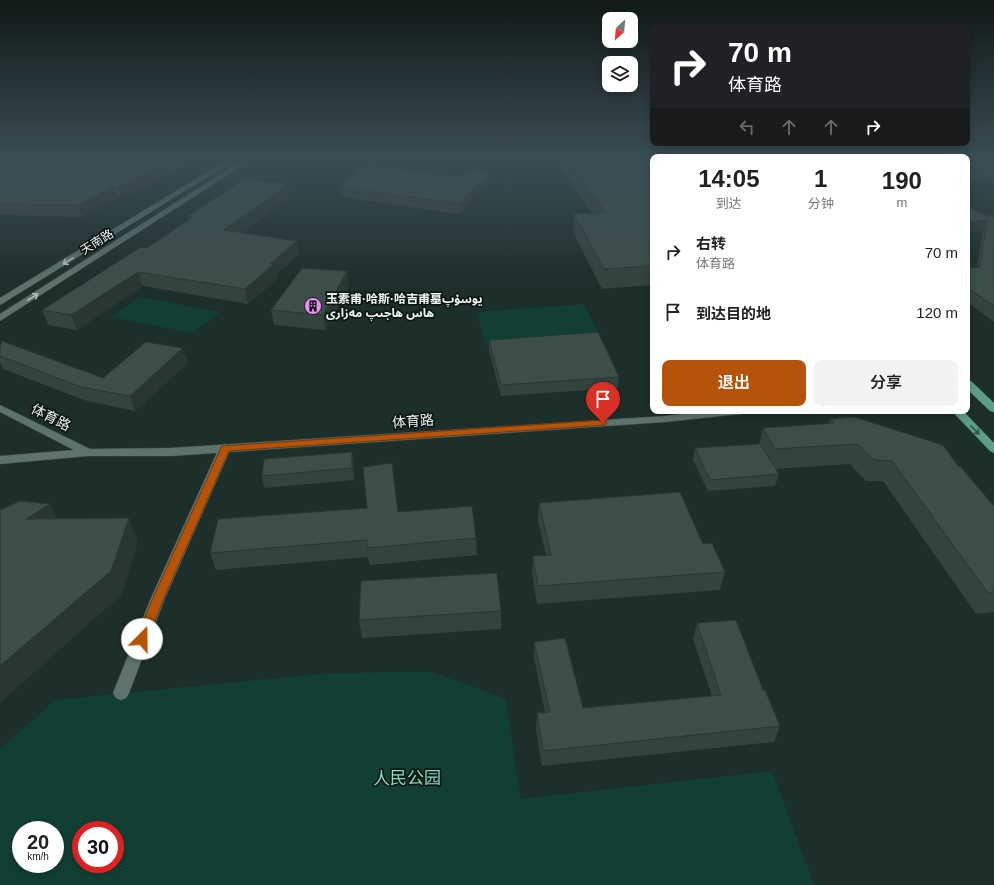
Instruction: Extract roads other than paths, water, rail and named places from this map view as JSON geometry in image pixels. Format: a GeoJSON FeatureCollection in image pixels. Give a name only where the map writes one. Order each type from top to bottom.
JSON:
{"type":"FeatureCollection","features":[{"type":"Feature","properties":{"kind":"main road"},"geometry":{"type":"LineString","coordinates":[[970,387],[994,409]]}},
{"type":"Feature","properties":{"kind":"main road"},"geometry":{"type":"LineString","coordinates":[[960,414],[994,449]]}},
{"type":"Feature","properties":{"kind":"street","name":"天南路"},"geometry":{"type":"LineString","coordinates":[[0,302],[165,201]]}},
{"type":"Feature","properties":{"kind":"street","name":"天南路"},"geometry":{"type":"LineString","coordinates":[[0,318],[183,201]]}},
{"type":"Feature","properties":{"kind":"street","name":"体育路"},"geometry":{"type":"LineString","coordinates":[[0,408],[88,453]]}},
{"type":"Feature","properties":{"kind":"street","name":"体育路"},"geometry":{"type":"LineString","coordinates":[[0,460],[88,453],[170,452],[666,419],[712,414]]}},
{"type":"Feature","properties":{"kind":"street"},"geometry":{"type":"LineString","coordinates":[[121,693],[158,598],[226,448]]}},
{"type":"Feature","properties":{"kind":"place","name":"玉素甫·哈斯·哈吉甫墓يوسۇپ ھاس ھاجىپ مەزارى"},"geometry":{"type":"Point","coordinates":[313,306]}},
{"type":"Feature","properties":{"kind":"park label","name":"人民公园"},"geometry":{"type":"Point","coordinates":[407,778]}}]}
